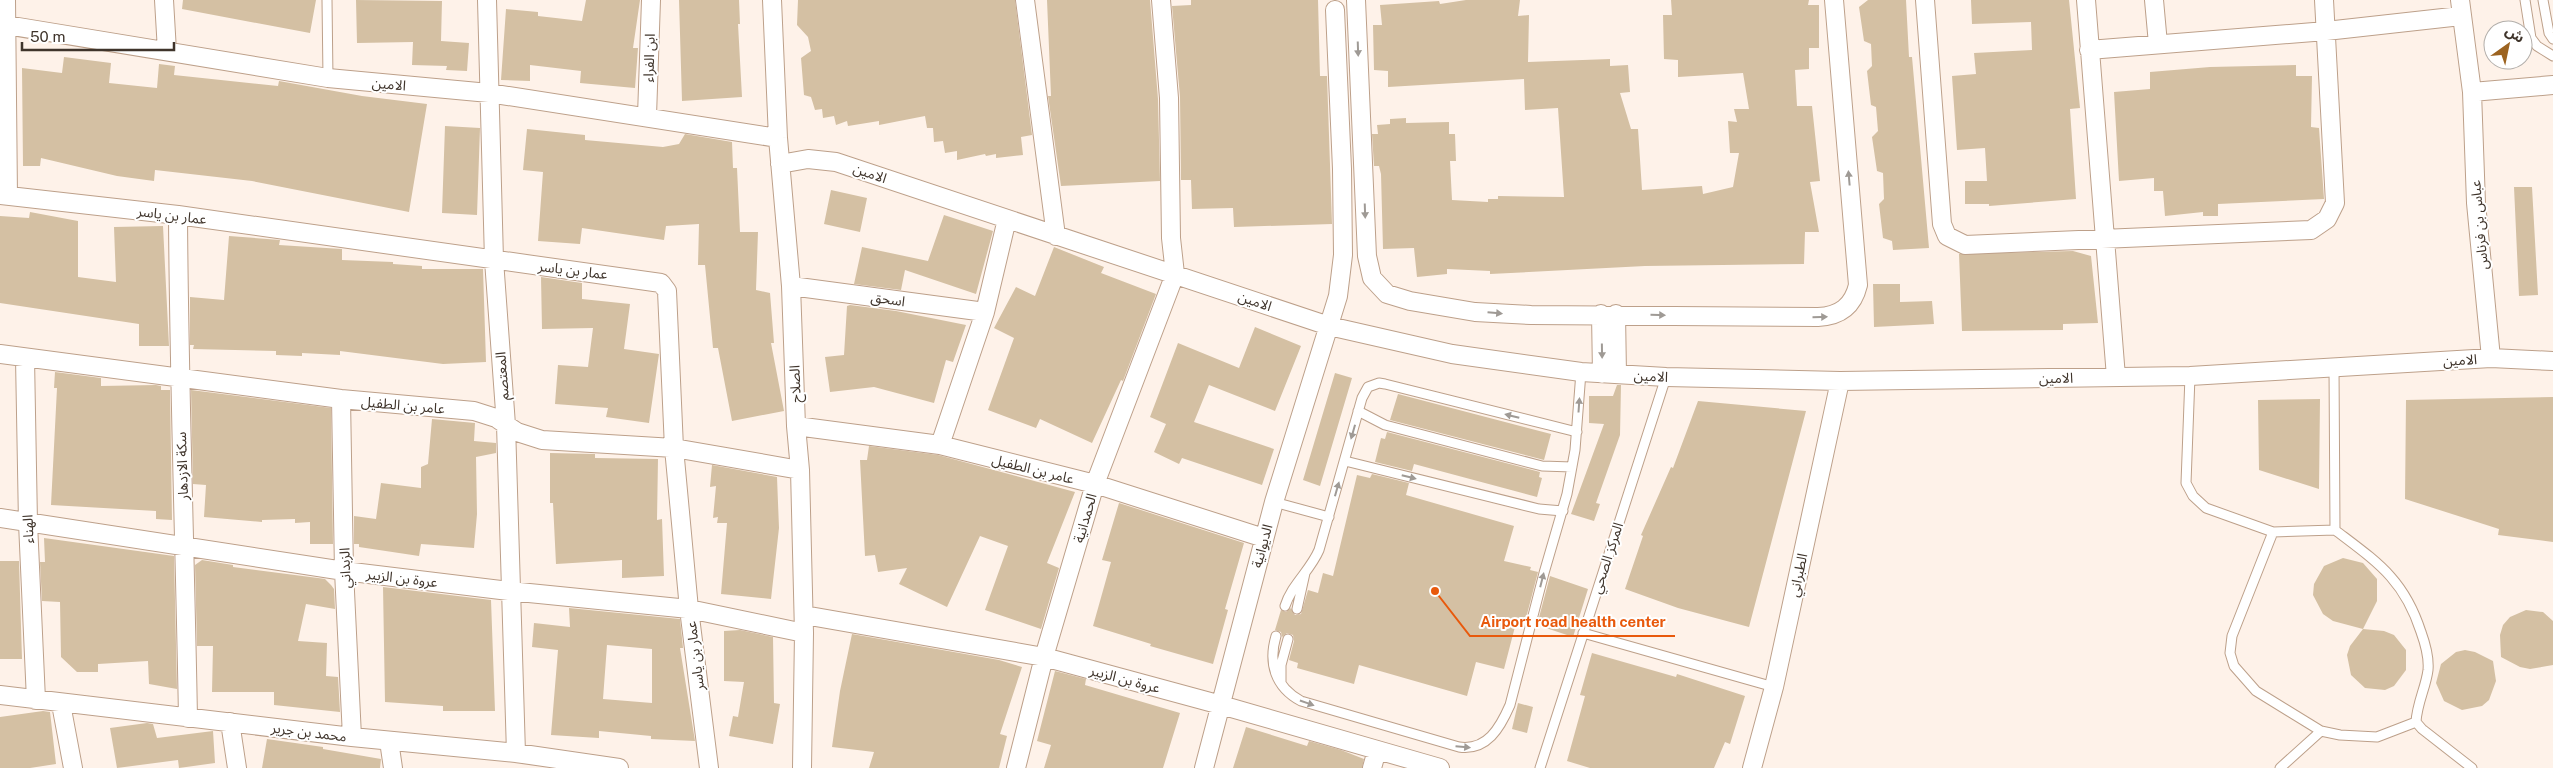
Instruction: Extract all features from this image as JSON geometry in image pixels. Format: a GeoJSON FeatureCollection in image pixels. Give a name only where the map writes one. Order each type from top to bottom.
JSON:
{"type":"FeatureCollection","features":[{"type":"Feature","properties":{"kind":"street"},"geometry":{"type":"LineString","coordinates":[[4,196],[4,24],[6,0]]}},
{"type":"Feature","properties":{"kind":"street"},"geometry":{"type":"LineString","coordinates":[[164,0],[167,52]]}},
{"type":"Feature","properties":{"kind":"street","name":"المعتصم"},"geometry":{"type":"LineString","coordinates":[[486,0],[494,260],[506,425],[516,753]]}},
{"type":"Feature","properties":{"kind":"street","name":"ابن الفراء"},"geometry":{"type":"LineString","coordinates":[[647,116],[651,0]]}},
{"type":"Feature","properties":{"kind":"street","name":"الصلاح"},"geometry":{"type":"LineString","coordinates":[[772,0],[778,138],[791,286],[796,426],[800,470],[804,615],[802,768]]}},
{"type":"Feature","properties":{"kind":"street"},"geometry":{"type":"LineString","coordinates":[[1025,0],[1056,236]]}},
{"type":"Feature","properties":{"kind":"street"},"geometry":{"type":"LineString","coordinates":[[1161,0],[1169,98],[1171,238],[1175,274]]}},
{"type":"Feature","properties":{"kind":"street"},"geometry":{"type":"LineString","coordinates":[[1356,0],[1367,256],[1372,278],[1378,287],[1397,298],[1475,312],[1531,315],[1608,314],[1818,317],[1830,317],[1849,306],[1858,285],[1834,0]]}},
{"type":"Feature","properties":{"kind":"street"},"geometry":{"type":"LineString","coordinates":[[1925,0],[1942,224],[1953,241],[1965,245],[2312,230],[2328,219],[2334,203],[2324,0]]}},
{"type":"Feature","properties":{"kind":"street"},"geometry":{"type":"LineString","coordinates":[[2086,0],[2107,240],[2116,376]]}},
{"type":"Feature","properties":{"kind":"street"},"geometry":{"type":"LineString","coordinates":[[2154,0],[2158,44]]}},
{"type":"Feature","properties":{"kind":"street"},"geometry":{"type":"LineString","coordinates":[[2089,50],[2326,31],[2460,8]]}},
{"type":"Feature","properties":{"kind":"street","name":"عباس بن فرناس"},"geometry":{"type":"LineString","coordinates":[[2460,8],[2472,92],[2476,202],[2491,358]]}},
{"type":"Feature","properties":{"kind":"street","name":"الديوانية"},"geometry":{"type":"LineString","coordinates":[[1204,768],[1274,502],[1338,296],[1343,255],[1342,168],[1335,10]]}},
{"type":"Feature","properties":{"kind":"street","name":"الامين"},"geometry":{"type":"LineString","coordinates":[[4,24],[328,78],[489,93],[647,116],[778,138]]}},
{"type":"Feature","properties":{"kind":"street"},"geometry":{"type":"LineString","coordinates":[[2472,92],[2553,85]]}},
{"type":"Feature","properties":{"kind":"street","name":"الامين"},"geometry":{"type":"LineString","coordinates":[[780,164],[808,159],[836,162],[1329,326],[1452,354],[1581,372],[1666,378],[1840,381],[2190,376],[2491,358],[2553,361]]}},
{"type":"Feature","properties":{"kind":"street","name":"عمار بن ياسر"},"geometry":{"type":"LineString","coordinates":[[4,196],[178,215],[661,283],[667,291],[674,448],[690,609],[709,768]]}},
{"type":"Feature","properties":{"kind":"street","name":"سكة الازدهار"},"geometry":{"type":"LineString","coordinates":[[178,215],[178,376],[185,548],[188,718]]}},
{"type":"Feature","properties":{"kind":"street"},"geometry":{"type":"LineString","coordinates":[[940,445],[985,312],[1007,219]]}},
{"type":"Feature","properties":{"kind":"street","name":"الحمدانية"},"geometry":{"type":"LineString","coordinates":[[1016,768],[1044,657],[1095,484],[1175,274]]}},
{"type":"Feature","properties":{"kind":"street","name":"اسحق"},"geometry":{"type":"LineString","coordinates":[[791,286],[985,312]]}},
{"type":"Feature","properties":{"kind":"street"},"geometry":{"type":"LineString","coordinates":[[1608,314],[1610,374]]}},
{"type":"Feature","properties":{"kind":"street","name":"عامر بن الطفيل"},"geometry":{"type":"LineString","coordinates":[[0,354],[341,399],[474,411],[496,418],[517,432],[542,440],[674,448],[800,470]]}},
{"type":"Feature","properties":{"kind":"street","name":"الهناء"},"geometry":{"type":"LineString","coordinates":[[24,358],[28,524],[36,700]]}},
{"type":"Feature","properties":{"kind":"street","name":"الطبراني"},"geometry":{"type":"LineString","coordinates":[[1752,768],[1774,687],[1840,381]]}},
{"type":"Feature","properties":{"kind":"street","name":"الزبداني"},"geometry":{"type":"LineString","coordinates":[[341,399],[344,571],[352,737]]}},
{"type":"Feature","properties":{"kind":"street","name":"عامر بن الطفيل"},"geometry":{"type":"LineString","coordinates":[[796,426],[940,445],[1095,484],[1264,538]]}},
{"type":"Feature","properties":{"kind":"street","name":"عروة بن الزبير"},"geometry":{"type":"LineString","coordinates":[[0,518],[28,524],[344,571],[510,591],[690,609],[804,633]]}},
{"type":"Feature","properties":{"kind":"street","name":"عروة بن الزبير"},"geometry":{"type":"LineString","coordinates":[[804,615],[1044,657],[1221,705],[1440,768]]}},
{"type":"Feature","properties":{"kind":"street","name":"محمد بن جرير"},"geometry":{"type":"LineString","coordinates":[[0,694],[62,704],[389,741],[516,753],[554,764],[619,768]]}},
{"type":"Feature","properties":{"kind":"street"},"geometry":{"type":"LineString","coordinates":[[62,704],[73,768]]}},
{"type":"Feature","properties":{"kind":"street"},"geometry":{"type":"LineString","coordinates":[[230,722],[237,768]]}},
{"type":"Feature","properties":{"kind":"street"},"geometry":{"type":"LineString","coordinates":[[389,741],[393,768]]}},
{"type":"Feature","properties":{"kind":"street"},"geometry":{"type":"LineString","coordinates":[[1372,768],[1378,750]]}},
{"type":"Feature","properties":{"kind":"lane"},"geometry":{"type":"LineString","coordinates":[[327,0],[328,78]]}},
{"type":"Feature","properties":{"kind":"lane"},"geometry":{"type":"LineString","coordinates":[[2524,0],[2531,38],[2537,46],[2553,56]]}},
{"type":"Feature","properties":{"kind":"lane"},"geometry":{"type":"LineString","coordinates":[[2543,0],[2549,33],[2553,39]]}},
{"type":"Feature","properties":{"kind":"lane"},"geometry":{"type":"LineString","coordinates":[[2334,367],[2335,530]]}},
{"type":"Feature","properties":{"kind":"lane"},"geometry":{"type":"LineString","coordinates":[[1276,636],[1272,662],[1281,685],[1294,697],[1310,704],[1459,747],[1467,748],[1482,744],[1500,725],[1510,705],[1544,573],[1563,511],[1577,432],[1581,372]]}},
{"type":"Feature","properties":{"kind":"lane"},"geometry":{"type":"LineString","coordinates":[[2190,376],[2186,483],[2190,490],[2206,508],[2273,532],[2335,530],[2381,565],[2401,587],[2415,613],[2423,639],[2428,669],[2417,708],[2416,722],[2422,729],[2472,768]]}},
{"type":"Feature","properties":{"kind":"lane","name":"المركز الصحي"},"geometry":{"type":"LineString","coordinates":[[1540,768],[1666,378]]}},
{"type":"Feature","properties":{"kind":"lane"},"geometry":{"type":"LineString","coordinates":[[1284,606],[1292,588],[1305,573],[1320,550],[1358,411],[1364,392],[1368,387],[1379,383],[1577,432]]}},
{"type":"Feature","properties":{"kind":"lane"},"geometry":{"type":"LineString","coordinates":[[1358,411],[1385,425],[1542,466],[1572,467]]}},
{"type":"Feature","properties":{"kind":"lane"},"geometry":{"type":"LineString","coordinates":[[1344,461],[1538,509],[1563,511]]}},
{"type":"Feature","properties":{"kind":"lane"},"geometry":{"type":"LineString","coordinates":[[1274,502],[1329,517]]}},
{"type":"Feature","properties":{"kind":"lane"},"geometry":{"type":"LineString","coordinates":[[2273,532],[2242,606],[2232,636],[2230,654],[2234,666],[2256,691],[2322,731],[2340,735],[2377,736],[2416,722]]}},
{"type":"Feature","properties":{"kind":"lane"},"geometry":{"type":"LineString","coordinates":[[1297,609],[1305,573]]}},
{"type":"Feature","properties":{"kind":"lane"},"geometry":{"type":"LineString","coordinates":[[1583,633],[1774,687]]}},
{"type":"Feature","properties":{"kind":"lane"},"geometry":{"type":"LineString","coordinates":[[1281,685],[1281,665],[1288,639]]}},
{"type":"Feature","properties":{"kind":"lane"},"geometry":{"type":"LineString","coordinates":[[2280,768],[2322,731]]}},
{"type":"Feature","properties":{"kind":"building"},"geometry":{"type":"Polygon","coordinates":[[[183,0],[316,0],[310,33],[182,9],[183,0]]]}},
{"type":"Feature","properties":{"kind":"building"},"geometry":{"type":"Polygon","coordinates":[[[356,0],[442,1],[441,41],[469,43],[467,71],[446,70],[447,66],[412,65],[413,42],[357,43],[356,0]]]}},
{"type":"Feature","properties":{"kind":"building"},"geometry":{"type":"Polygon","coordinates":[[[586,0],[640,0],[633,48],[638,48],[635,88],[580,83],[581,71],[530,65],[530,81],[501,80],[506,9],[538,12],[538,16],[582,21],[586,0]]]}},
{"type":"Feature","properties":{"kind":"building"},"geometry":{"type":"Polygon","coordinates":[[[679,0],[739,0],[740,24],[738,24],[742,97],[682,101],[679,0]]]}},
{"type":"Feature","properties":{"kind":"building"},"geometry":{"type":"Polygon","coordinates":[[[798,0],[1015,0],[1032,135],[1021,137],[1023,155],[996,158],[996,154],[986,156],[985,154],[957,160],[957,151],[945,153],[943,141],[934,142],[933,128],[927,128],[925,116],[879,125],[879,121],[848,126],[847,121],[836,125],[834,116],[823,118],[822,109],[815,110],[811,97],[804,95],[801,58],[811,51],[808,37],[797,25],[798,0]]]}},
{"type":"Feature","properties":{"kind":"building"},"geometry":{"type":"Polygon","coordinates":[[[1047,0],[1150,0],[1158,99],[1160,181],[1061,186],[1048,96],[1051,96],[1047,0]]]}},
{"type":"Feature","properties":{"kind":"building"},"geometry":{"type":"Polygon","coordinates":[[[1191,0],[1318,0],[1320,76],[1327,76],[1332,224],[1234,227],[1233,208],[1192,209],[1191,180],[1181,180],[1180,97],[1172,6],[1191,5],[1191,0]]]}},
{"type":"Feature","properties":{"kind":"building"},"geometry":{"type":"Polygon","coordinates":[[[1466,0],[1520,0],[1518,16],[1529,15],[1528,62],[1610,59],[1610,66],[1628,65],[1630,92],[1620,93],[1631,129],[1638,129],[1642,190],[1702,186],[1703,194],[1733,187],[1739,153],[1730,153],[1728,121],[1737,122],[1734,109],[1749,109],[1743,73],[1678,77],[1678,60],[1664,59],[1663,15],[1672,15],[1671,0],[1809,0],[1808,5],[1819,5],[1819,48],[1809,48],[1809,69],[1795,70],[1797,106],[1812,106],[1820,181],[1810,182],[1819,232],[1805,232],[1804,264],[1645,266],[1490,274],[1490,271],[1447,269],[1447,274],[1417,277],[1414,248],[1383,249],[1381,174],[1379,166],[1374,166],[1372,134],[1378,134],[1377,125],[1390,124],[1390,119],[1406,118],[1406,123],[1449,122],[1449,134],[1455,134],[1456,161],[1450,161],[1452,200],[1488,202],[1488,199],[1498,199],[1498,196],[1564,197],[1558,108],[1525,110],[1524,79],[1388,87],[1388,71],[1374,70],[1373,25],[1382,25],[1380,5],[1439,1],[1440,4],[1466,0]]]}},
{"type":"Feature","properties":{"kind":"building"},"geometry":{"type":"Polygon","coordinates":[[[1868,0],[1906,0],[1909,57],[1912,57],[1929,248],[1893,250],[1892,241],[1883,238],[1879,204],[1884,199],[1883,173],[1877,171],[1872,137],[1878,131],[1876,107],[1871,105],[1867,71],[1872,66],[1871,44],[1864,41],[1859,7],[1868,0]]]}},
{"type":"Feature","properties":{"kind":"building"},"geometry":{"type":"Polygon","coordinates":[[[1971,0],[2069,0],[2080,108],[2070,109],[2076,199],[1989,206],[1989,204],[1965,204],[1965,181],[1987,181],[1985,148],[1957,150],[1952,76],[1976,74],[1974,53],[2032,50],[2031,22],[1972,24],[1971,0]]]}},
{"type":"Feature","properties":{"kind":"building"},"geometry":{"type":"Polygon","coordinates":[[[64,57],[111,63],[109,83],[157,88],[159,64],[175,66],[174,75],[278,86],[279,81],[362,96],[427,104],[409,212],[252,181],[155,170],[154,181],[117,176],[41,158],[40,166],[23,166],[22,68],[62,73],[64,57]]]}},
{"type":"Feature","properties":{"kind":"building"},"geometry":{"type":"Polygon","coordinates":[[[2296,65],[2296,76],[2312,76],[2311,127],[2319,128],[2324,199],[2218,204],[2218,216],[2203,216],[2203,212],[2165,216],[2163,191],[2154,191],[2154,178],[2119,181],[2114,92],[2150,89],[2150,72],[2210,67],[2296,65]]]}},
{"type":"Feature","properties":{"kind":"building"},"geometry":{"type":"Polygon","coordinates":[[[445,126],[480,128],[477,215],[442,213],[445,126]]]}},
{"type":"Feature","properties":{"kind":"building"},"geometry":{"type":"Polygon","coordinates":[[[527,129],[585,135],[585,140],[663,147],[679,144],[685,134],[732,142],[733,168],[737,168],[740,232],[758,232],[756,290],[770,293],[774,343],[771,343],[784,411],[732,421],[718,348],[713,348],[705,265],[698,265],[699,224],[666,226],[664,240],[582,228],[580,244],[538,241],[543,172],[523,170],[527,129]]]}},
{"type":"Feature","properties":{"kind":"building"},"geometry":{"type":"Polygon","coordinates":[[[2514,187],[2532,187],[2538,295],[2519,296],[2514,187]]]}},
{"type":"Feature","properties":{"kind":"building"},"geometry":{"type":"Polygon","coordinates":[[[831,190],[867,198],[860,232],[824,224],[831,190]]]}},
{"type":"Feature","properties":{"kind":"building"},"geometry":{"type":"Polygon","coordinates":[[[30,212],[78,221],[78,277],[116,282],[114,227],[163,226],[169,346],[139,346],[139,324],[0,303],[0,216],[29,218],[30,212]]]}},
{"type":"Feature","properties":{"kind":"building"},"geometry":{"type":"Polygon","coordinates":[[[944,215],[993,231],[976,294],[905,270],[901,290],[854,284],[862,247],[928,261],[944,215]]]}},
{"type":"Feature","properties":{"kind":"building"},"geometry":{"type":"Polygon","coordinates":[[[229,236],[280,240],[279,245],[342,249],[342,260],[393,262],[393,264],[422,266],[422,269],[483,269],[486,362],[443,364],[340,351],[340,355],[302,353],[302,356],[276,355],[276,351],[193,349],[194,345],[190,345],[190,297],[224,300],[229,236]]]}},
{"type":"Feature","properties":{"kind":"building"},"geometry":{"type":"Polygon","coordinates":[[[1054,247],[1104,267],[1101,273],[1156,294],[1123,381],[1121,380],[1092,443],[1040,419],[1036,428],[988,410],[1014,338],[994,328],[1016,287],[1035,296],[1054,247]]]}},
{"type":"Feature","properties":{"kind":"building"},"geometry":{"type":"Polygon","coordinates":[[[2073,251],[2091,256],[2098,323],[2063,324],[2063,330],[1962,331],[1959,254],[2073,251]]]}},
{"type":"Feature","properties":{"kind":"building"},"geometry":{"type":"Polygon","coordinates":[[[541,277],[582,283],[582,299],[630,304],[624,349],[659,354],[649,423],[606,417],[608,408],[555,404],[558,365],[588,367],[593,328],[542,329],[541,277]]]}},
{"type":"Feature","properties":{"kind":"building"},"geometry":{"type":"Polygon","coordinates":[[[1873,284],[1900,284],[1900,302],[1932,301],[1934,324],[1874,327],[1873,284]]]}},
{"type":"Feature","properties":{"kind":"building"},"geometry":{"type":"Polygon","coordinates":[[[847,306],[896,311],[966,325],[953,362],[946,360],[934,403],[874,387],[830,392],[825,357],[844,355],[847,306]]]}},
{"type":"Feature","properties":{"kind":"building"},"geometry":{"type":"Polygon","coordinates":[[[1255,327],[1301,346],[1275,411],[1209,385],[1194,422],[1274,449],[1262,485],[1182,458],[1179,464],[1154,452],[1166,424],[1150,417],[1178,343],[1239,368],[1255,327]]]}},
{"type":"Feature","properties":{"kind":"building"},"geometry":{"type":"Polygon","coordinates":[[[55,372],[101,378],[101,386],[156,385],[161,386],[161,390],[170,390],[172,520],[156,519],[156,511],[51,505],[57,388],[54,388],[55,372]]]}},
{"type":"Feature","properties":{"kind":"building"},"geometry":{"type":"Polygon","coordinates":[[[1335,373],[1352,378],[1320,486],[1303,480],[1335,373]]]}},
{"type":"Feature","properties":{"kind":"building"},"geometry":{"type":"Polygon","coordinates":[[[1617,385],[1621,385],[1620,435],[1596,503],[1600,504],[1594,521],[1571,514],[1604,424],[1589,423],[1589,396],[1613,396],[1617,385]]]}},
{"type":"Feature","properties":{"kind":"building"},"geometry":{"type":"Polygon","coordinates":[[[191,390],[331,408],[333,544],[310,544],[310,522],[295,523],[295,519],[262,520],[262,522],[204,517],[206,485],[193,484],[191,390]]]}},
{"type":"Feature","properties":{"kind":"building"},"geometry":{"type":"Polygon","coordinates":[[[1398,394],[1551,434],[1544,460],[1390,420],[1398,394]]]}},
{"type":"Feature","properties":{"kind":"building"},"geometry":{"type":"Polygon","coordinates":[[[2553,397],[2553,542],[2498,535],[2499,529],[2405,499],[2406,400],[2553,397]]]}},
{"type":"Feature","properties":{"kind":"building"},"geometry":{"type":"Polygon","coordinates":[[[2320,399],[2319,489],[2259,470],[2258,400],[2320,399]]]}},
{"type":"Feature","properties":{"kind":"building"},"geometry":{"type":"Polygon","coordinates":[[[1698,401],[1806,411],[1749,627],[1678,608],[1625,589],[1643,536],[1641,535],[1671,467],[1673,468],[1698,401]]]}},
{"type":"Feature","properties":{"kind":"building"},"geometry":{"type":"Polygon","coordinates":[[[432,419],[475,423],[474,441],[496,443],[496,453],[476,457],[477,514],[474,548],[421,544],[419,556],[359,547],[359,544],[354,544],[354,516],[376,519],[381,483],[421,488],[421,467],[428,464],[432,419]]]}},
{"type":"Feature","properties":{"kind":"building"},"geometry":{"type":"Polygon","coordinates":[[[1387,432],[1540,472],[1539,477],[1542,478],[1537,497],[1414,464],[1412,471],[1375,462],[1381,438],[1385,439],[1387,432]]]}},
{"type":"Feature","properties":{"kind":"building"},"geometry":{"type":"Polygon","coordinates":[[[869,446],[938,455],[1075,492],[1047,563],[1059,568],[1041,629],[985,610],[1008,546],[980,536],[947,607],[899,584],[907,568],[878,572],[875,555],[865,556],[860,460],[867,460],[869,446]]]}},
{"type":"Feature","properties":{"kind":"building"},"geometry":{"type":"Polygon","coordinates":[[[550,453],[595,454],[595,458],[658,459],[657,520],[662,519],[664,576],[622,578],[622,560],[556,564],[553,503],[550,503],[550,453]]]}},
{"type":"Feature","properties":{"kind":"building"},"geometry":{"type":"Polygon","coordinates":[[[712,465],[777,477],[779,528],[771,599],[721,594],[727,523],[717,523],[718,517],[713,518],[716,486],[710,487],[712,465]]]}},
{"type":"Feature","properties":{"kind":"building"},"geometry":{"type":"Polygon","coordinates":[[[1372,474],[1409,483],[1406,495],[1514,526],[1504,561],[1531,567],[1530,570],[1538,572],[1525,622],[1517,619],[1504,669],[1476,662],[1467,696],[1359,665],[1354,684],[1297,668],[1298,663],[1289,660],[1294,641],[1293,635],[1287,633],[1282,637],[1281,632],[1275,630],[1281,610],[1286,612],[1291,608],[1295,615],[1301,614],[1308,590],[1318,593],[1323,573],[1333,576],[1357,475],[1370,478],[1372,474]]]}},
{"type":"Feature","properties":{"kind":"building"},"geometry":{"type":"Polygon","coordinates":[[[1119,503],[1244,543],[1225,609],[1228,610],[1213,664],[1150,646],[1151,644],[1093,626],[1111,562],[1102,560],[1119,503]]]}},
{"type":"Feature","properties":{"kind":"building"},"geometry":{"type":"Polygon","coordinates":[[[44,538],[174,556],[177,689],[149,684],[148,661],[98,664],[98,672],[77,672],[61,657],[60,602],[42,601],[40,562],[45,562],[44,538]]]}},
{"type":"Feature","properties":{"kind":"building"},"geometry":{"type":"Polygon","coordinates":[[[2343,558],[2363,563],[2377,579],[2377,601],[2363,629],[2333,621],[2323,614],[2313,595],[2314,584],[2324,566],[2343,558]]]}},
{"type":"Feature","properties":{"kind":"building"},"geometry":{"type":"Polygon","coordinates":[[[202,560],[233,565],[233,567],[325,579],[331,585],[334,589],[335,609],[306,604],[298,641],[327,643],[326,676],[338,677],[340,712],[274,705],[274,692],[212,692],[213,646],[197,646],[195,565],[202,560]]]}},
{"type":"Feature","properties":{"kind":"building"},"geometry":{"type":"Polygon","coordinates":[[[0,561],[19,561],[22,659],[0,659],[0,561]]]}},
{"type":"Feature","properties":{"kind":"building"},"geometry":{"type":"Polygon","coordinates":[[[1550,576],[1588,589],[1573,637],[1537,625],[1550,576]]]}},
{"type":"Feature","properties":{"kind":"building"},"geometry":{"type":"Polygon","coordinates":[[[383,587],[491,600],[495,711],[443,711],[443,706],[385,702],[383,587]]]}},
{"type":"Feature","properties":{"kind":"building"},"geometry":{"type":"Polygon","coordinates":[[[569,608],[680,619],[683,648],[680,648],[695,741],[651,739],[651,736],[599,731],[599,738],[551,735],[558,650],[532,647],[534,623],[570,627],[569,608]],[[607,645],[603,699],[652,703],[652,649],[607,645]]]}},
{"type":"Feature","properties":{"kind":"building"},"geometry":{"type":"Polygon","coordinates":[[[2526,610],[2543,612],[2553,621],[2553,665],[2530,669],[2520,667],[2501,657],[2500,635],[2503,625],[2510,617],[2526,610]]]}},
{"type":"Feature","properties":{"kind":"building"},"geometry":{"type":"Polygon","coordinates":[[[2363,629],[2384,631],[2394,635],[2406,650],[2406,670],[2394,686],[2385,690],[2365,688],[2351,675],[2347,655],[2350,646],[2363,629]]]}},
{"type":"Feature","properties":{"kind":"building"},"geometry":{"type":"Polygon","coordinates":[[[740,630],[773,637],[774,703],[780,704],[773,744],[729,736],[733,716],[738,717],[744,682],[724,681],[724,631],[740,630]]]}},
{"type":"Feature","properties":{"kind":"building"},"geometry":{"type":"Polygon","coordinates":[[[852,634],[999,660],[1022,667],[1000,734],[1007,736],[999,768],[869,768],[874,752],[832,747],[840,691],[852,634]]]}},
{"type":"Feature","properties":{"kind":"building"},"geometry":{"type":"Polygon","coordinates":[[[2465,650],[2475,652],[2493,661],[2496,681],[2489,700],[2482,706],[2462,710],[2444,701],[2436,683],[2441,664],[2456,652],[2465,650]]]}},
{"type":"Feature","properties":{"kind":"building"},"geometry":{"type":"Polygon","coordinates":[[[1592,653],[1676,677],[1677,674],[1745,696],[1730,744],[1725,742],[1714,768],[1590,768],[1567,761],[1585,696],[1580,695],[1592,653]]]}},
{"type":"Feature","properties":{"kind":"building"},"geometry":{"type":"Polygon","coordinates":[[[1055,671],[1086,679],[1085,685],[1180,713],[1163,768],[1044,768],[1051,745],[1037,741],[1055,671]]]}},
{"type":"Feature","properties":{"kind":"building"},"geometry":{"type":"Polygon","coordinates":[[[1518,703],[1533,707],[1527,733],[1512,729],[1518,703]]]}},
{"type":"Feature","properties":{"kind":"building"},"geometry":{"type":"Polygon","coordinates":[[[43,711],[50,712],[56,764],[30,768],[0,768],[0,717],[43,711]]]}},
{"type":"Feature","properties":{"kind":"building"},"geometry":{"type":"Polygon","coordinates":[[[147,723],[153,724],[157,738],[213,731],[215,763],[179,768],[178,760],[117,768],[110,728],[147,723]]]}},
{"type":"Feature","properties":{"kind":"building"},"geometry":{"type":"Polygon","coordinates":[[[1246,727],[1307,746],[1309,741],[1341,750],[1364,759],[1362,768],[1233,768],[1246,727]]]}},
{"type":"Feature","properties":{"kind":"building"},"geometry":{"type":"Polygon","coordinates":[[[267,739],[323,747],[323,749],[381,759],[380,768],[262,768],[267,739]]]}},
{"type":"Feature","properties":{"kind":"place","name":"Airport road health center"},"geometry":{"type":"Point","coordinates":[1435,591]}}]}
